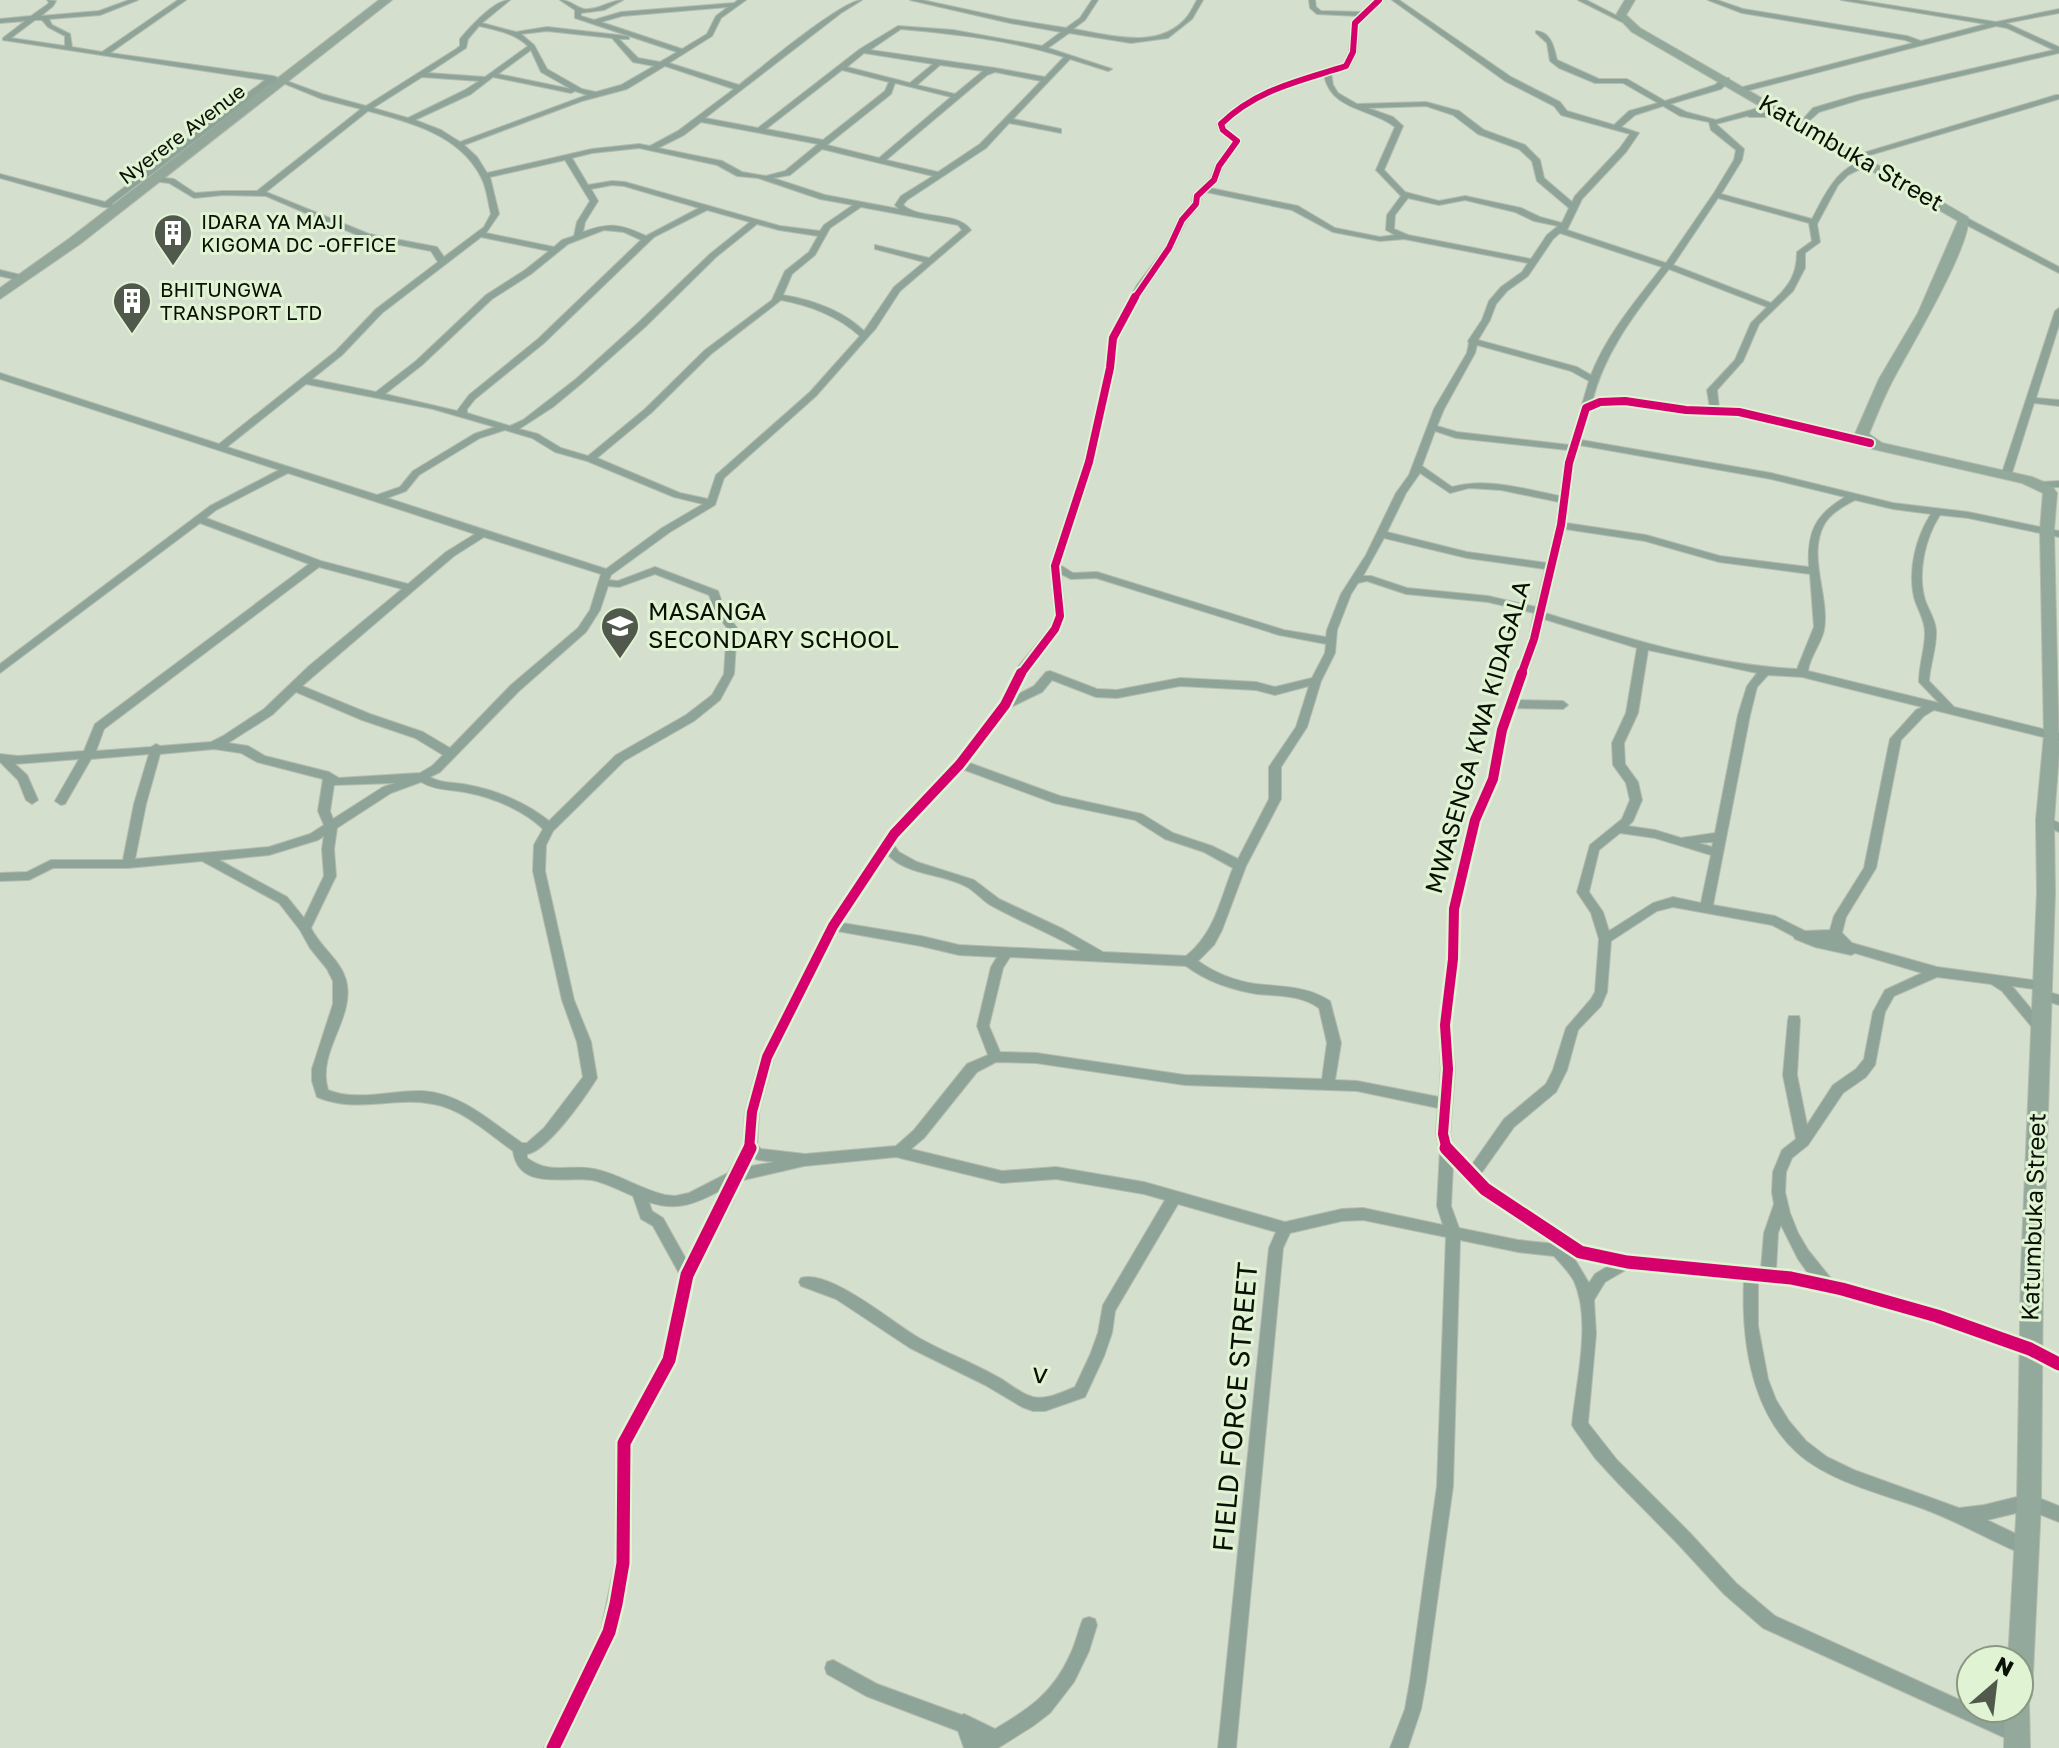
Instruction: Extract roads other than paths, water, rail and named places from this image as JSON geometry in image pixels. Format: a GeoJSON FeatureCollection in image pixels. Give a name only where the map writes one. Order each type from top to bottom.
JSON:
{"type":"FeatureCollection","features":[{"type":"Feature","properties":{"kind":"main road","name":"Nyerere Avenue"},"geometry":{"type":"LineString","coordinates":[[0,295],[386,0]]}},
{"type":"Feature","properties":{"kind":"main road","name":"Katumbuka Street"},"geometry":{"type":"LineString","coordinates":[[1625,12],[1742,90],[1964,220],[1924,313],[1862,429],[1870,443],[2050,485],[2056,736],[2053,896],[2047,993],[2041,1028],[2030,1349],[2029,1502],[2021,1644]]}},
{"type":"Feature","properties":{"kind":"street"},"geometry":{"type":"LineString","coordinates":[[2,40],[35,19],[52,0]]}},
{"type":"Feature","properties":{"kind":"street"},"geometry":{"type":"LineString","coordinates":[[0,21],[100,13],[135,0]]}},
{"type":"Feature","properties":{"kind":"street"},"geometry":{"type":"LineString","coordinates":[[162,0],[180,1]]}},
{"type":"Feature","properties":{"kind":"street"},"geometry":{"type":"LineString","coordinates":[[261,192],[366,109],[464,47],[464,39],[477,24],[507,0]]}},
{"type":"Feature","properties":{"kind":"street"},"geometry":{"type":"LineString","coordinates":[[563,0],[578,14],[595,22],[681,51]]}},
{"type":"Feature","properties":{"kind":"street"},"geometry":{"type":"LineString","coordinates":[[552,29],[578,14],[602,9],[620,0]]}},
{"type":"Feature","properties":{"kind":"street"},"geometry":{"type":"LineString","coordinates":[[723,0],[737,3]]}},
{"type":"Feature","properties":{"kind":"street"},"geometry":{"type":"LineString","coordinates":[[650,147],[668,141],[859,0]]}},
{"type":"Feature","properties":{"kind":"street"},"geometry":{"type":"LineString","coordinates":[[913,0],[1125,41],[1159,39],[1173,33],[1187,20],[1200,0]]}},
{"type":"Feature","properties":{"kind":"street"},"geometry":{"type":"LineString","coordinates":[[1043,48],[1083,19],[1095,0]]}},
{"type":"Feature","properties":{"kind":"street"},"geometry":{"type":"LineString","coordinates":[[1312,0],[1313,8],[1319,13],[1365,14]]}},
{"type":"Feature","properties":{"kind":"street"},"geometry":{"type":"LineString","coordinates":[[553,1748],[609,1632],[623,1563],[624,1443],[669,1360],[687,1275],[750,1147],[752,1112],[767,1057],[833,926],[887,845],[960,764],[1005,705],[1022,670],[1055,629],[1060,616],[1055,566],[1089,462],[1110,368],[1113,338],[1126,309],[1237,141],[1220,127],[1239,105],[1283,83],[1345,67],[1354,48],[1353,27],[1379,0]]}},
{"type":"Feature","properties":{"kind":"street"},"geometry":{"type":"LineString","coordinates":[[1189,961],[1200,953],[1225,916],[1232,883],[1275,799],[1275,767],[1301,727],[1316,681],[1330,653],[1330,641],[1346,594],[1417,467],[1432,427],[1471,353],[1472,341],[1486,320],[1492,303],[1534,262],[1550,237],[1562,227],[1583,192],[1635,135],[1617,126],[1564,113],[1557,104],[1508,79],[1395,0]]}},
{"type":"Feature","properties":{"kind":"street"},"geometry":{"type":"LineString","coordinates":[[1581,0],[1625,12]]}},
{"type":"Feature","properties":{"kind":"street"},"geometry":{"type":"LineString","coordinates":[[1590,0],[1625,12]]}},
{"type":"Feature","properties":{"kind":"street"},"geometry":{"type":"LineString","coordinates":[[1711,0],[1742,11],[1911,39],[1921,44]]}},
{"type":"Feature","properties":{"kind":"street"},"geometry":{"type":"LineString","coordinates":[[1844,0],[2009,26],[2059,50]]}},
{"type":"Feature","properties":{"kind":"street"},"geometry":{"type":"LineString","coordinates":[[1893,0],[1903,9]]}},
{"type":"Feature","properties":{"kind":"street"},"geometry":{"type":"LineString","coordinates":[[105,53],[180,1]]}},
{"type":"Feature","properties":{"kind":"street"},"geometry":{"type":"LineString","coordinates":[[595,22],[621,14],[644,15],[663,10],[737,3]]}},
{"type":"Feature","properties":{"kind":"street"},"geometry":{"type":"LineString","coordinates":[[458,145],[579,99],[624,87],[710,35],[718,17],[737,3]]}},
{"type":"Feature","properties":{"kind":"street"},"geometry":{"type":"LineString","coordinates":[[965,11],[974,3]]}},
{"type":"Feature","properties":{"kind":"street"},"geometry":{"type":"LineString","coordinates":[[1742,90],[1996,24],[2059,11]]}},
{"type":"Feature","properties":{"kind":"street"},"geometry":{"type":"LineString","coordinates":[[45,19],[50,26],[68,35],[69,48]]}},
{"type":"Feature","properties":{"kind":"street"},"geometry":{"type":"LineString","coordinates":[[1949,36],[1967,29],[1971,25],[1970,20]]}},
{"type":"Feature","properties":{"kind":"street"},"geometry":{"type":"LineString","coordinates":[[477,24],[525,35],[540,56],[544,70],[580,91]]}},
{"type":"Feature","properties":{"kind":"street"},"geometry":{"type":"LineString","coordinates":[[760,130],[863,51],[900,27],[953,32],[1043,48],[1108,69]]}},
{"type":"Feature","properties":{"kind":"street"},"geometry":{"type":"LineString","coordinates":[[508,31],[552,29],[615,39],[635,38]]}},
{"type":"Feature","properties":{"kind":"street"},"geometry":{"type":"LineString","coordinates":[[1538,32],[1550,42],[1554,61],[1562,66],[1598,81],[1624,81],[1692,118],[1713,121],[1779,110]]}},
{"type":"Feature","properties":{"kind":"street"},"geometry":{"type":"LineString","coordinates":[[615,39],[634,59],[663,64],[740,88]]}},
{"type":"Feature","properties":{"kind":"street"},"geometry":{"type":"LineString","coordinates":[[2,40],[279,80],[442,133],[458,145],[486,176],[495,214],[480,234],[379,311],[347,346],[220,448]]}},
{"type":"Feature","properties":{"kind":"street"},"geometry":{"type":"LineString","coordinates":[[409,120],[439,109],[490,77],[498,68],[513,62],[532,46]]}},
{"type":"Feature","properties":{"kind":"street"},"geometry":{"type":"LineString","coordinates":[[1803,124],[1816,110],[1860,97],[2059,50]]}},
{"type":"Feature","properties":{"kind":"street"},"geometry":{"type":"LineString","coordinates":[[863,51],[1047,80]]}},
{"type":"Feature","properties":{"kind":"street"},"geometry":{"type":"LineString","coordinates":[[876,206],[904,198],[983,146],[1068,57]]}},
{"type":"Feature","properties":{"kind":"street"},"geometry":{"type":"LineString","coordinates":[[646,62],[642,67],[646,74]]}},
{"type":"Feature","properties":{"kind":"street"},"geometry":{"type":"LineString","coordinates":[[912,85],[938,63]]}},
{"type":"Feature","properties":{"kind":"street"},"geometry":{"type":"LineString","coordinates":[[842,68],[954,96]]}},
{"type":"Feature","properties":{"kind":"street"},"geometry":{"type":"LineString","coordinates":[[880,161],[978,77],[995,70]]}},
{"type":"Feature","properties":{"kind":"street"},"geometry":{"type":"LineString","coordinates":[[1327,71],[1330,87],[1353,106],[1389,119],[1399,126],[1380,170],[1393,186],[1405,194],[1439,203],[1465,198],[1518,210],[1562,227],[1565,233],[1668,266],[1772,306]]}},
{"type":"Feature","properties":{"kind":"street"},"geometry":{"type":"LineString","coordinates":[[421,75],[490,77],[601,94]]}},
{"type":"Feature","properties":{"kind":"street"},"geometry":{"type":"LineString","coordinates":[[0,176],[112,207],[279,80]]}},
{"type":"Feature","properties":{"kind":"street"},"geometry":{"type":"LineString","coordinates":[[759,176],[787,173],[888,92],[893,80]]}},
{"type":"Feature","properties":{"kind":"street"},"geometry":{"type":"LineString","coordinates":[[1617,126],[1632,113],[1664,105],[1672,98],[1718,87],[1726,80]]}},
{"type":"Feature","properties":{"kind":"street"},"geometry":{"type":"LineString","coordinates":[[1715,411],[1712,390],[1739,361],[1752,329],[1789,291],[1801,268],[1803,251],[1816,242],[1811,229],[1814,222],[1840,177],[1862,159],[2059,97]]}},
{"type":"Feature","properties":{"kind":"street"},"geometry":{"type":"LineString","coordinates":[[1353,106],[1426,104],[1456,113],[1481,132],[1524,148],[1537,160],[1536,170],[1540,179],[1574,208]]}},
{"type":"Feature","properties":{"kind":"street"},"geometry":{"type":"LineString","coordinates":[[1742,114],[1779,110]]}},
{"type":"Feature","properties":{"kind":"street"},"geometry":{"type":"LineString","coordinates":[[699,119],[823,144],[940,175]]}},
{"type":"Feature","properties":{"kind":"street"},"geometry":{"type":"LineString","coordinates":[[1009,121],[1058,131]]}},
{"type":"Feature","properties":{"kind":"street","name":"MWASENGA KWA KIDAGALA"},"geometry":{"type":"LineString","coordinates":[[1399,1748],[1413,1709],[1418,1681],[1438,1518],[1445,1486],[1453,1232],[1444,1206],[1447,1150],[1443,1134],[1448,1069],[1445,1025],[1453,959],[1452,923],[1475,820],[1493,779],[1498,744],[1540,612],[1561,525],[1575,445],[1593,380],[1628,314],[1668,266],[1741,151],[1714,128],[1713,121]]}},
{"type":"Feature","properties":{"kind":"street"},"geometry":{"type":"LineString","coordinates":[[0,877],[29,876],[51,864],[128,864],[201,855],[247,854],[304,841],[387,790],[422,777],[451,754],[515,688],[582,630],[595,610],[605,577],[666,530],[712,503],[719,477],[813,394],[864,335],[897,289],[967,230],[966,226],[906,211],[858,205],[650,147],[613,148],[567,156],[486,176]]}},
{"type":"Feature","properties":{"kind":"street"},"geometry":{"type":"LineString","coordinates":[[567,156],[594,201],[581,222],[578,236]]}},
{"type":"Feature","properties":{"kind":"street"},"geometry":{"type":"LineString","coordinates":[[787,173],[787,185]]}},
{"type":"Feature","properties":{"kind":"street"},"geometry":{"type":"LineString","coordinates":[[155,179],[171,181],[194,196],[261,192],[367,236],[434,249],[443,263]]}},
{"type":"Feature","properties":{"kind":"street"},"geometry":{"type":"LineString","coordinates":[[588,187],[625,184],[792,231],[821,234]]}},
{"type":"Feature","properties":{"kind":"street"},"geometry":{"type":"LineString","coordinates":[[1204,189],[1295,208],[1333,230],[1380,239],[1406,237]]}},
{"type":"Feature","properties":{"kind":"street"},"geometry":{"type":"LineString","coordinates":[[1405,194],[1389,225],[1390,230],[1406,237],[1534,262]]}},
{"type":"Feature","properties":{"kind":"street"},"geometry":{"type":"LineString","coordinates":[[1715,195],[1814,222]]}},
{"type":"Feature","properties":{"kind":"street"},"geometry":{"type":"LineString","coordinates":[[904,198],[899,205],[906,211]]}},
{"type":"Feature","properties":{"kind":"street"},"geometry":{"type":"LineString","coordinates":[[590,459],[640,417],[708,352],[780,297],[782,282],[812,253],[821,234],[858,205]]}},
{"type":"Feature","properties":{"kind":"street"},"geometry":{"type":"LineString","coordinates":[[462,414],[462,409],[472,397],[541,341],[646,239],[658,229],[705,208]]}},
{"type":"Feature","properties":{"kind":"street"},"geometry":{"type":"LineString","coordinates":[[1964,220],[2059,270]]}},
{"type":"Feature","properties":{"kind":"street"},"geometry":{"type":"LineString","coordinates":[[378,498],[403,489],[416,473],[477,436],[523,425],[571,387],[683,287],[708,260],[756,221]]}},
{"type":"Feature","properties":{"kind":"street"},"geometry":{"type":"LineString","coordinates":[[378,395],[419,363],[489,297],[528,272],[554,249],[578,236],[610,227],[636,233],[646,239]]}},
{"type":"Feature","properties":{"kind":"street"},"geometry":{"type":"LineString","coordinates":[[480,234],[554,249]]}},
{"type":"Feature","properties":{"kind":"street"},"geometry":{"type":"LineString","coordinates":[[878,247],[930,261]]}},
{"type":"Feature","properties":{"kind":"street"},"geometry":{"type":"LineString","coordinates":[[0,273],[22,278]]}},
{"type":"Feature","properties":{"kind":"street"},"geometry":{"type":"LineString","coordinates":[[780,297],[801,302],[851,323],[864,335]]}},
{"type":"Feature","properties":{"kind":"street"},"geometry":{"type":"LineString","coordinates":[[2006,476],[2021,419],[2031,400],[2056,329],[2059,311]]}},
{"type":"Feature","properties":{"kind":"street"},"geometry":{"type":"LineString","coordinates":[[1472,341],[1574,369],[1593,380]]}},
{"type":"Feature","properties":{"kind":"street"},"geometry":{"type":"LineString","coordinates":[[0,376],[483,533],[619,584],[655,570],[714,593],[720,612],[732,628],[729,674],[725,684],[705,708],[620,758],[549,828],[540,845],[539,871],[568,1000],[584,1042],[590,1078],[536,1145],[526,1150],[437,1098],[360,1099],[337,1098],[322,1093],[317,1078],[321,1058],[341,1008],[341,986],[333,964],[315,948],[305,928],[283,900],[201,855]]}},
{"type":"Feature","properties":{"kind":"street"},"geometry":{"type":"LineString","coordinates":[[306,381],[462,414],[535,436],[558,450],[590,459],[677,495],[712,503]]}},
{"type":"Feature","properties":{"kind":"street"},"geometry":{"type":"LineString","coordinates":[[2031,400],[2059,403]]}},
{"type":"Feature","properties":{"kind":"street"},"geometry":{"type":"LineString","coordinates":[[1586,408],[1600,402],[1625,401],[1686,410],[1754,414],[1870,443]]}},
{"type":"Feature","properties":{"kind":"street"},"geometry":{"type":"LineString","coordinates":[[1432,427],[1456,435],[1575,445],[1761,474],[1852,497],[2053,532]]}},
{"type":"Feature","properties":{"kind":"street"},"geometry":{"type":"LineString","coordinates":[[1417,467],[1450,490],[1469,485],[1501,487],[1565,500]]}},
{"type":"Feature","properties":{"kind":"street"},"geometry":{"type":"LineString","coordinates":[[0,669],[230,497],[288,469]]}},
{"type":"Feature","properties":{"kind":"street"},"geometry":{"type":"LineString","coordinates":[[1802,673],[1802,666],[1818,634],[1815,536],[1826,511],[1852,497]]}},
{"type":"Feature","properties":{"kind":"street"},"geometry":{"type":"LineString","coordinates":[[1938,511],[1929,524],[1922,547],[1918,594],[1930,627],[1924,682],[1951,710]]}},
{"type":"Feature","properties":{"kind":"street"},"geometry":{"type":"LineString","coordinates":[[199,519],[317,563],[412,588]]}},
{"type":"Feature","properties":{"kind":"street"},"geometry":{"type":"LineString","coordinates":[[1561,525],[1646,538],[1719,559],[1815,571]]}},
{"type":"Feature","properties":{"kind":"street"},"geometry":{"type":"LineString","coordinates":[[213,746],[247,728],[450,554],[483,533]]}},
{"type":"Feature","properties":{"kind":"street"},"geometry":{"type":"LineString","coordinates":[[1382,534],[1467,555],[1551,567]]}},
{"type":"Feature","properties":{"kind":"street"},"geometry":{"type":"LineString","coordinates":[[61,801],[99,727],[317,563]]}},
{"type":"Feature","properties":{"kind":"street"},"geometry":{"type":"LineString","coordinates":[[1055,566],[1071,576],[1097,575],[1283,633],[1330,641]]}},
{"type":"Feature","properties":{"kind":"street"},"geometry":{"type":"LineString","coordinates":[[1354,581],[1367,578],[1406,591],[1488,599],[1540,612],[1643,646],[1765,671],[1802,673],[2056,736]]}},
{"type":"Feature","properties":{"kind":"street"},"geometry":{"type":"LineString","coordinates":[[1472,1176],[1509,1123],[1551,1088],[1560,1070],[1572,1028],[1601,992],[1605,939],[1597,912],[1583,892],[1594,848],[1627,821],[1636,800],[1632,782],[1619,765],[1618,743],[1632,713],[1643,646]]}},
{"type":"Feature","properties":{"kind":"street"},"geometry":{"type":"LineString","coordinates":[[1706,909],[1747,707],[1756,677],[1765,671]]}},
{"type":"Feature","properties":{"kind":"street"},"geometry":{"type":"LineString","coordinates":[[1005,705],[1038,689],[1050,675],[1103,693],[1117,694],[1180,682],[1256,686],[1275,691],[1316,681]]}},
{"type":"Feature","properties":{"kind":"street"},"geometry":{"type":"LineString","coordinates":[[294,687],[419,735],[451,754]]}},
{"type":"Feature","properties":{"kind":"street"},"geometry":{"type":"LineString","coordinates":[[1291,688],[1311,701]]}},
{"type":"Feature","properties":{"kind":"street"},"geometry":{"type":"LineString","coordinates":[[1511,704],[1563,705]]}},
{"type":"Feature","properties":{"kind":"street"},"geometry":{"type":"LineString","coordinates":[[1835,934],[1840,916],[1870,868],[1896,739],[1920,713],[1933,705]]}},
{"type":"Feature","properties":{"kind":"street"},"geometry":{"type":"LineString","coordinates":[[1,758],[87,755],[156,748],[213,746],[244,749],[261,759],[344,782],[422,777],[432,785],[477,791],[535,816],[553,819],[562,816]]}},
{"type":"Feature","properties":{"kind":"street"},"geometry":{"type":"LineString","coordinates":[[128,864],[140,804],[156,748]]}},
{"type":"Feature","properties":{"kind":"street"},"geometry":{"type":"LineString","coordinates":[[1,758],[23,778],[32,800]]}},
{"type":"Feature","properties":{"kind":"street"},"geometry":{"type":"LineString","coordinates":[[960,764],[1058,800],[1138,817],[1169,836],[1208,849],[1240,866]]}},
{"type":"Feature","properties":{"kind":"street"},"geometry":{"type":"LineString","coordinates":[[305,928],[330,876],[328,849],[331,827],[324,811],[329,778]]}},
{"type":"Feature","properties":{"kind":"street"},"geometry":{"type":"LineString","coordinates":[[535,816],[549,828]]}},
{"type":"Feature","properties":{"kind":"street"},"geometry":{"type":"LineString","coordinates":[[1618,829],[1682,841],[1717,853]]}},
{"type":"Feature","properties":{"kind":"street"},"geometry":{"type":"LineString","coordinates":[[1682,841],[1721,837]]}},
{"type":"Feature","properties":{"kind":"street"},"geometry":{"type":"LineString","coordinates":[[304,841],[328,849]]}},
{"type":"Feature","properties":{"kind":"street"},"geometry":{"type":"LineString","coordinates":[[887,845],[895,855],[913,865],[970,883],[995,902],[1059,932],[1105,959]]}},
{"type":"Feature","properties":{"kind":"street"},"geometry":{"type":"LineString","coordinates":[[1605,939],[1619,928],[1665,904],[1680,903],[1775,921],[1799,936],[1851,950]]}},
{"type":"Feature","properties":{"kind":"street"},"geometry":{"type":"LineString","coordinates":[[833,926],[959,950],[1189,961],[1203,972],[1221,979],[1250,987],[1307,995],[1325,1005],[1334,1043],[1328,1084]]}},
{"type":"Feature","properties":{"kind":"street"},"geometry":{"type":"LineString","coordinates":[[1799,936],[1835,934],[1851,950]]}},
{"type":"Feature","properties":{"kind":"street"},"geometry":{"type":"LineString","coordinates":[[1851,950],[1849,947],[1908,967],[1985,977],[2047,993]]}},
{"type":"Feature","properties":{"kind":"street"},"geometry":{"type":"LineString","coordinates":[[995,1057],[983,1026],[997,967],[1006,954]]}},
{"type":"Feature","properties":{"kind":"street"},"geometry":{"type":"LineString","coordinates":[[1768,1276],[1771,1233],[1779,1208],[1777,1179],[1782,1162],[1792,1146],[1803,1141],[1838,1089],[1861,1073],[1870,1061],[1879,1012],[1889,993],[1908,982],[1937,972]]}},
{"type":"Feature","properties":{"kind":"street"},"geometry":{"type":"LineString","coordinates":[[1985,977],[2006,988],[2041,1028]]}},
{"type":"Feature","properties":{"kind":"street"},"geometry":{"type":"LineString","coordinates":[[1794,1020],[1790,1075],[1803,1141]]}},
{"type":"Feature","properties":{"kind":"street"},"geometry":{"type":"LineString","coordinates":[[895,1151],[919,1134],[972,1068],[995,1057],[1036,1058],[1185,1080],[1328,1084],[1382,1089],[1445,1104]]}},
{"type":"Feature","properties":{"kind":"street"},"geometry":{"type":"LineString","coordinates":[[750,1147],[758,1154],[805,1160]]}},
{"type":"Feature","properties":{"kind":"street"},"geometry":{"type":"LineString","coordinates":[[519,1148],[521,1161],[529,1169],[553,1176],[581,1173],[600,1176],[639,1194],[668,1202],[687,1201],[733,1177],[805,1160],[895,1151],[1002,1177],[1056,1173],[1144,1188],[1285,1228],[1342,1215],[1363,1214],[1518,1246],[1580,1252],[1627,1262],[1751,1273],[1831,1287],[1937,1316],[2030,1349],[2059,1364]]}},
{"type":"Feature","properties":{"kind":"street"},"geometry":{"type":"LineString","coordinates":[[1447,1150],[1485,1189],[1580,1252]]}},
{"type":"Feature","properties":{"kind":"street"},"geometry":{"type":"LineString","coordinates":[[639,1194],[646,1215],[658,1222],[687,1275]]}},
{"type":"Feature","properties":{"kind":"street","name":"v"},"geometry":{"type":"LineString","coordinates":[[806,1282],[848,1296],[892,1329],[1015,1396],[1032,1404],[1049,1404],[1080,1392],[1105,1333],[1108,1310],[1174,1198]]}},
{"type":"Feature","properties":{"kind":"street"},"geometry":{"type":"LineString","coordinates":[[1779,1208],[1815,1273],[1831,1287]]}},
{"type":"Feature","properties":{"kind":"street","name":"FIELD FORCE STREET"},"geometry":{"type":"LineString","coordinates":[[1227,1748],[1276,1248],[1285,1228]]}},
{"type":"Feature","properties":{"kind":"street"},"geometry":{"type":"LineString","coordinates":[[1558,1250],[1581,1281],[1585,1301],[1588,1359],[1580,1425],[1605,1459],[1675,1528],[1727,1588],[1769,1622],[2017,1730]]}},
{"type":"Feature","properties":{"kind":"street"},"geometry":{"type":"LineString","coordinates":[[1585,1301],[1600,1278],[1627,1262]]}},
{"type":"Feature","properties":{"kind":"street"},"geometry":{"type":"LineString","coordinates":[[1751,1273],[1749,1312],[1753,1350],[1772,1410],[1791,1438],[1820,1462],[1850,1476],[1954,1514],[2025,1547]]}},
{"type":"Feature","properties":{"kind":"street"},"geometry":{"type":"LineString","coordinates":[[1954,1514],[1984,1513],[2029,1502],[2059,1514]]}},
{"type":"Feature","properties":{"kind":"street"},"geometry":{"type":"LineString","coordinates":[[833,1668],[875,1693],[964,1723],[990,1743],[1030,1719],[1065,1683],[1075,1666],[1089,1625]]}},
{"type":"Feature","properties":{"kind":"street"},"geometry":{"type":"LineString","coordinates":[[964,1723],[973,1748]]}},
{"type":"Feature","properties":{"kind":"place","name":"IDARA YA MAJI KIGOMA DC -OFFICE"},"geometry":{"type":"Point","coordinates":[173,267]}},
{"type":"Feature","properties":{"kind":"place","name":"BHITUNGWA TRANSPORT LTD"},"geometry":{"type":"Point","coordinates":[132,335]}},
{"type":"Feature","properties":{"kind":"place","name":"MASANGA SECONDARY SCHOOL"},"geometry":{"type":"Point","coordinates":[620,660]}}]}
